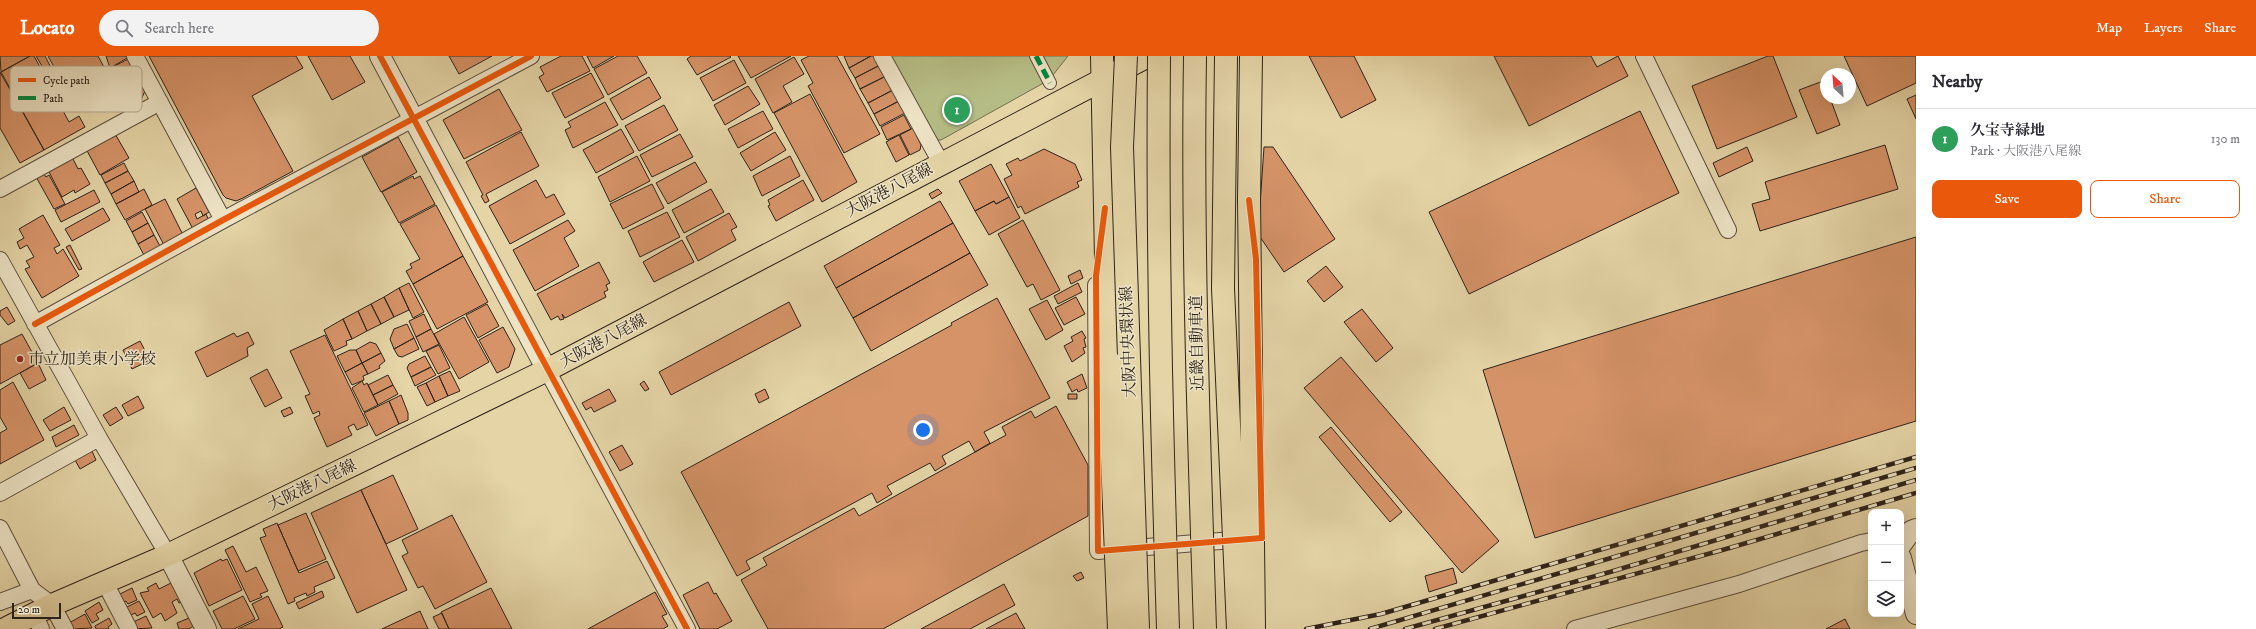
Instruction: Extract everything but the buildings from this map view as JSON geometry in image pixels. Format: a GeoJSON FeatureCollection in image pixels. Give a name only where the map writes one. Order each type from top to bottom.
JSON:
{"type":"FeatureCollection","features":[{"type":"Feature","properties":{"kind":"main road"},"geometry":{"type":"LineString","coordinates":[[1102,56],[1108,360],[1119,629]]}},
{"type":"Feature","properties":{"kind":"main road","name":"大阪中央環状線"},"geometry":{"type":"LineString","coordinates":[[1126,56],[1122,147],[1138,629]]}},
{"type":"Feature","properties":{"kind":"main road","name":"大阪港八尾線"},"geometry":{"type":"LineString","coordinates":[[5,629],[43,616],[104,582],[168,555],[547,370],[1148,56]]}},
{"type":"Feature","properties":{"kind":"main road"},"geometry":{"type":"LineString","coordinates":[[1159,56],[1158,164],[1161,420],[1168,629]]}},
{"type":"Feature","properties":{"kind":"main road","name":"近畿自動車道"},"geometry":{"type":"LineString","coordinates":[[1195,56],[1193,164],[1199,456],[1205,629]]}},
{"type":"Feature","properties":{"kind":"main road"},"geometry":{"type":"LineString","coordinates":[[1226,56],[1223,288],[1238,629]]}},
{"type":"Feature","properties":{"kind":"main road"},"geometry":{"type":"LineString","coordinates":[[1251,56],[1248,200],[1254,629]]}},
{"type":"Feature","properties":{"kind":"street"},"geometry":{"type":"LineString","coordinates":[[135,56],[140,66]]}},
{"type":"Feature","properties":{"kind":"street"},"geometry":{"type":"LineString","coordinates":[[380,56],[687,629]]}},
{"type":"Feature","properties":{"kind":"street"},"geometry":{"type":"LineString","coordinates":[[34,324],[223,220],[531,56]]}},
{"type":"Feature","properties":{"kind":"street"},"geometry":{"type":"LineString","coordinates":[[882,56],[941,163]]}},
{"type":"Feature","properties":{"kind":"street"},"geometry":{"type":"LineString","coordinates":[[1036,56],[1050,83]]}},
{"type":"Feature","properties":{"kind":"street"},"geometry":{"type":"LineString","coordinates":[[1644,56],[1728,230]]}},
{"type":"Feature","properties":{"kind":"street"},"geometry":{"type":"LineString","coordinates":[[142,69],[223,220]]}},
{"type":"Feature","properties":{"kind":"street"},"geometry":{"type":"LineString","coordinates":[[142,112],[160,102]]}},
{"type":"Feature","properties":{"kind":"street"},"geometry":{"type":"LineString","coordinates":[[0,189],[142,112]]}},
{"type":"Feature","properties":{"kind":"street"},"geometry":{"type":"LineString","coordinates":[[1104,208],[1096,276],[1098,550],[1262,538],[1256,260],[1248,200]]}},
{"type":"Feature","properties":{"kind":"street"},"geometry":{"type":"LineString","coordinates":[[0,260],[34,324],[168,555],[206,629]]}},
{"type":"Feature","properties":{"kind":"street"},"geometry":{"type":"LineString","coordinates":[[0,493],[99,438]]}},
{"type":"Feature","properties":{"kind":"street"},"geometry":{"type":"LineString","coordinates":[[0,528],[32,590],[43,616],[65,629]]}},
{"type":"Feature","properties":{"kind":"street"},"geometry":{"type":"LineString","coordinates":[[1904,541],[1911,531],[1916,529]]}},
{"type":"Feature","properties":{"kind":"street"},"geometry":{"type":"LineString","coordinates":[[1575,629],[1739,584],[1868,542]]}},
{"type":"Feature","properties":{"kind":"street"},"geometry":{"type":"LineString","coordinates":[[1904,569],[1916,614]]}},
{"type":"Feature","properties":{"kind":"street"},"geometry":{"type":"LineString","coordinates":[[104,582],[129,629]]}},
{"type":"Feature","properties":{"kind":"street"},"geometry":{"type":"LineString","coordinates":[[0,602],[32,590]]}},
{"type":"Feature","properties":{"kind":"green space"},"geometry":{"type":"Polygon","coordinates":[[[890,56],[1068,56],[1049,80],[941,140],[935,140],[890,56]]]}},
{"type":"Feature","properties":{"kind":"railway"},"geometry":{"type":"LineString","coordinates":[[1306,629],[1381,614],[1916,457]]}},
{"type":"Feature","properties":{"kind":"railway"},"geometry":{"type":"LineString","coordinates":[[1370,629],[1916,468]]}},
{"type":"Feature","properties":{"kind":"railway"},"geometry":{"type":"LineString","coordinates":[[1405,629],[1610,572],[1916,480]]}},
{"type":"Feature","properties":{"kind":"railway"},"geometry":{"type":"LineString","coordinates":[[1435,629],[1726,549],[1916,493]]}},
{"type":"Feature","properties":{"kind":"marked path"},"geometry":{"type":"LineString","coordinates":[[1036,56],[1050,83]]}},
{"type":"Feature","properties":{"kind":"cycle path"},"geometry":{"type":"LineString","coordinates":[[380,56],[687,629]]}},
{"type":"Feature","properties":{"kind":"cycle path"},"geometry":{"type":"LineString","coordinates":[[35,324],[223,220],[531,56]]}},
{"type":"Feature","properties":{"kind":"cycle path"},"geometry":{"type":"LineString","coordinates":[[1105,208],[1096,276],[1098,551],[1262,538],[1256,259],[1249,200]]}},
{"type":"Feature","properties":{"kind":"place","name":"久宝寺緑地"},"geometry":{"type":"Point","coordinates":[957,110]}},
{"type":"Feature","properties":{"kind":"place","name":"市立加美東小学校"},"geometry":{"type":"Point","coordinates":[20,359]}}]}
